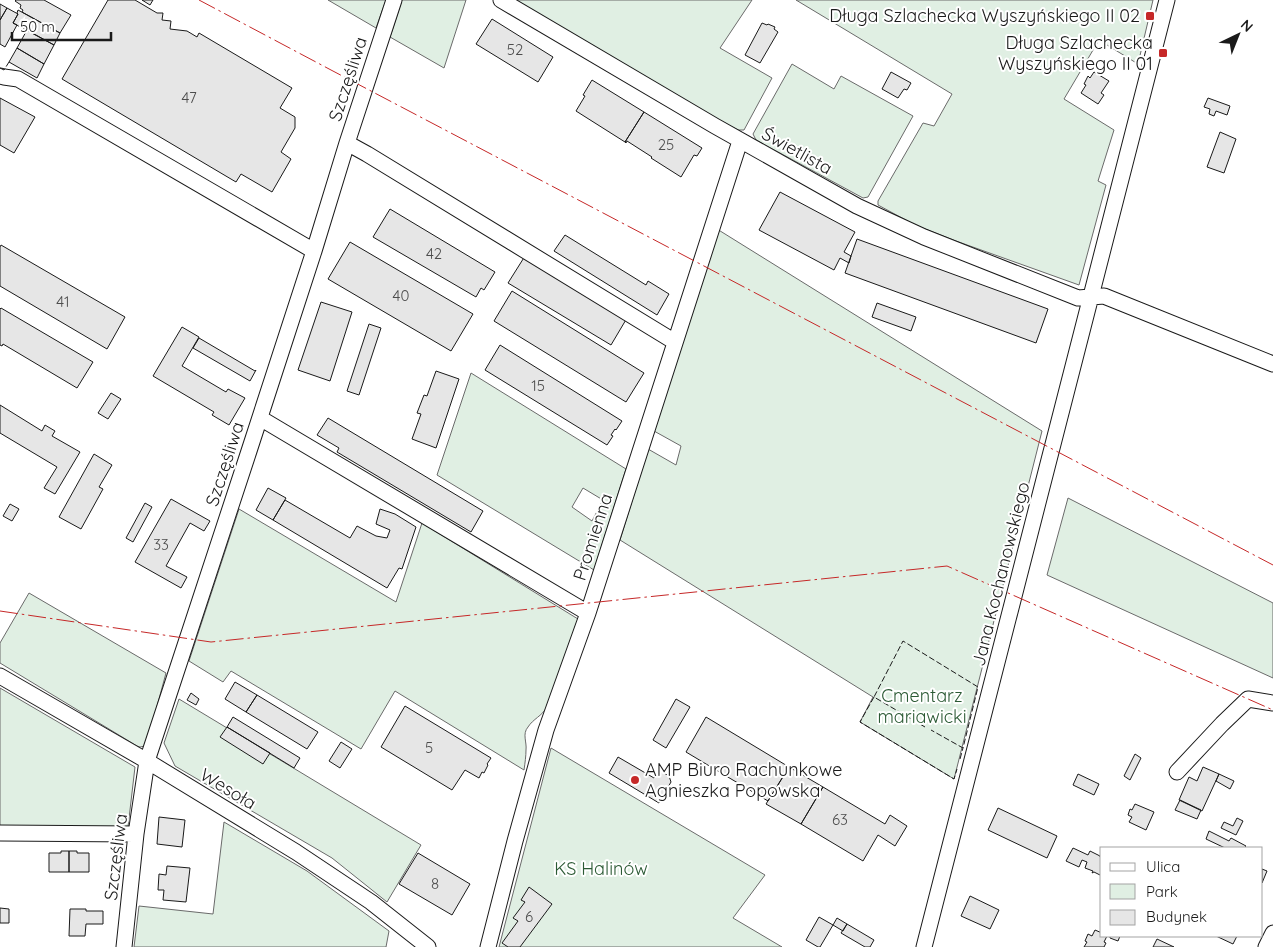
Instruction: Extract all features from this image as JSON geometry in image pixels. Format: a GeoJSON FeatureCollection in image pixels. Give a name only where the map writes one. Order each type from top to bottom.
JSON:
{"type":"FeatureCollection","features":[{"type":"Feature","properties":{"kind":"street","name":"Szczęśliwa"},"geometry":{"type":"LineString","coordinates":[[124,947],[136,834],[147,761],[260,418],[394,0]]}},
{"type":"Feature","properties":{"kind":"street","name":"Świetlista"},"geometry":{"type":"LineString","coordinates":[[501,0],[740,141],[857,206],[924,237],[1078,298],[1104,296],[1273,364]]}},
{"type":"Feature","properties":{"kind":"street","name":"Jana Kochanowskiego"},"geometry":{"type":"LineString","coordinates":[[924,947],[1167,0]]}},
{"type":"Feature","properties":{"kind":"street"},"geometry":{"type":"LineString","coordinates":[[0,76],[18,79],[314,251]]}},
{"type":"Feature","properties":{"kind":"street","name":"Promienna"},"geometry":{"type":"LineString","coordinates":[[488,947],[546,730],[588,613],[740,141]]}},
{"type":"Feature","properties":{"kind":"street"},"geometry":{"type":"LineString","coordinates":[[347,143],[675,342]]}},
{"type":"Feature","properties":{"kind":"street"},"geometry":{"type":"LineString","coordinates":[[260,418],[588,613]]}},
{"type":"Feature","properties":{"kind":"street","name":"Wesoła"},"geometry":{"type":"LineString","coordinates":[[0,676],[147,761],[296,852],[371,902],[428,947]]}},
{"type":"Feature","properties":{"kind":"street"},"geometry":{"type":"LineString","coordinates":[[1177,772],[1248,699],[1273,703]]}},
{"type":"Feature","properties":{"kind":"street"},"geometry":{"type":"LineString","coordinates":[[0,833],[136,834]]}},
{"type":"Feature","properties":{"kind":"street"},"geometry":{"type":"LineString","coordinates":[[1266,947],[1273,933]]}},
{"type":"Feature","properties":{"kind":"green space"},"geometry":{"type":"Polygon","coordinates":[[[328,0],[386,0],[376,28],[328,0]]]}},
{"type":"Feature","properties":{"kind":"green space"},"geometry":{"type":"Polygon","coordinates":[[[402,0],[466,0],[444,68],[390,37],[402,0]]]}},
{"type":"Feature","properties":{"kind":"green space"},"geometry":{"type":"Polygon","coordinates":[[[510,0],[752,0],[720,48],[772,78],[744,130],[738,130],[685,102],[510,0]]]}},
{"type":"Feature","properties":{"kind":"green space"},"geometry":{"type":"Polygon","coordinates":[[[796,0],[1153,0],[1138,64],[1099,40],[1064,99],[1114,130],[1098,181],[1106,185],[1079,285],[915,225],[878,205],[878,201],[923,123],[934,126],[952,94],[796,0]]]}},
{"type":"Feature","properties":{"kind":"green space"},"geometry":{"type":"Polygon","coordinates":[[[792,64],[834,89],[841,76],[913,116],[868,197],[863,198],[756,140],[753,134],[792,64]]]}},
{"type":"Feature","properties":{"kind":"green space","name":"Cmentarz mariawicki"},"geometry":{"type":"Polygon","coordinates":[[[717,229],[1042,431],[954,779],[860,722],[873,697],[620,540],[648,449],[676,465],[681,446],[654,431],[717,229]]]}},
{"type":"Feature","properties":{"kind":"green space"},"geometry":{"type":"Polygon","coordinates":[[[471,373],[626,469],[594,570],[437,475],[471,373]],[[583,488],[572,507],[592,521],[603,500],[583,488]]]}},
{"type":"Feature","properties":{"kind":"green space"},"geometry":{"type":"Polygon","coordinates":[[[1068,498],[1273,603],[1273,678],[1047,575],[1068,498]]]}},
{"type":"Feature","properties":{"kind":"green space"},"geometry":{"type":"Polygon","coordinates":[[[239,509],[396,602],[422,523],[578,619],[547,707],[526,730],[524,770],[395,691],[361,749],[231,671],[223,682],[189,661],[239,509]]]}},
{"type":"Feature","properties":{"kind":"green space"},"geometry":{"type":"Polygon","coordinates":[[[29,593],[166,673],[145,746],[137,746],[0,663],[0,643],[29,593]]]}},
{"type":"Feature","properties":{"kind":"green space"},"geometry":{"type":"Polygon","coordinates":[[[0,688],[135,767],[128,827],[0,827],[0,688]]]}},
{"type":"Feature","properties":{"kind":"green space"},"geometry":{"type":"Polygon","coordinates":[[[179,699],[421,845],[387,902],[332,858],[175,766],[164,743],[179,699]]]}},
{"type":"Feature","properties":{"kind":"green space","name":"KS Halinów"},"geometry":{"type":"Polygon","coordinates":[[[551,748],[765,875],[733,918],[782,947],[499,947],[551,748]]]}},
{"type":"Feature","properties":{"kind":"green space"},"geometry":{"type":"Polygon","coordinates":[[[224,822],[307,871],[389,931],[386,947],[134,947],[139,906],[213,914],[224,822]]]}},
{"type":"Feature","properties":{"kind":"building"},"geometry":{"type":"Polygon","coordinates":[[[16,0],[44,0],[71,15],[60,33],[22,12],[21,5],[16,0]]]}},
{"type":"Feature","properties":{"kind":"building"},"geometry":{"type":"Polygon","coordinates":[[[108,0],[135,0],[157,13],[163,13],[162,20],[171,21],[170,29],[187,31],[197,37],[199,33],[292,88],[280,108],[295,117],[295,128],[281,152],[291,159],[272,192],[241,174],[236,182],[62,79],[108,0]]]}},
{"type":"Feature","properties":{"kind":"building"},"geometry":{"type":"Polygon","coordinates":[[[142,0],[153,0],[150,5],[142,0]]]}},
{"type":"Feature","properties":{"kind":"building"},"geometry":{"type":"Polygon","coordinates":[[[0,4],[7,8],[0,20],[0,4]]]}},
{"type":"Feature","properties":{"kind":"building"},"geometry":{"type":"Polygon","coordinates":[[[7,8],[18,14],[13,23],[17,25],[5,47],[0,44],[0,20],[7,8]]]}},
{"type":"Feature","properties":{"kind":"building"},"geometry":{"type":"Polygon","coordinates":[[[18,10],[60,33],[54,45],[13,23],[18,10]]]}},
{"type":"Feature","properties":{"kind":"building"},"geometry":{"type":"Polygon","coordinates":[[[492,19],[553,57],[538,82],[476,44],[492,19]]]}},
{"type":"Feature","properties":{"kind":"building"},"geometry":{"type":"Polygon","coordinates":[[[762,23],[775,27],[774,29],[778,32],[760,63],[745,55],[762,23]]]}},
{"type":"Feature","properties":{"kind":"building"},"geometry":{"type":"Polygon","coordinates":[[[27,30],[54,45],[44,64],[17,48],[27,30]]]}},
{"type":"Feature","properties":{"kind":"building"},"geometry":{"type":"Polygon","coordinates":[[[17,48],[44,64],[37,78],[9,62],[17,48]]]}},
{"type":"Feature","properties":{"kind":"building"},"geometry":{"type":"Polygon","coordinates":[[[891,72],[911,83],[907,90],[904,89],[898,98],[882,89],[891,72]]]}},
{"type":"Feature","properties":{"kind":"building"},"geometry":{"type":"Polygon","coordinates":[[[1094,72],[1109,81],[1101,93],[1104,95],[1098,104],[1081,93],[1086,85],[1084,84],[1088,76],[1090,78],[1094,72]]]}},
{"type":"Feature","properties":{"kind":"building"},"geometry":{"type":"Polygon","coordinates":[[[592,80],[644,112],[625,142],[576,111],[592,80]]]}},
{"type":"Feature","properties":{"kind":"building"},"geometry":{"type":"Polygon","coordinates":[[[0,98],[35,117],[14,153],[0,145],[0,98]]]}},
{"type":"Feature","properties":{"kind":"building"},"geometry":{"type":"Polygon","coordinates":[[[1208,98],[1230,106],[1227,115],[1216,111],[1214,116],[1209,114],[1210,109],[1204,107],[1208,98]]]}},
{"type":"Feature","properties":{"kind":"building"},"geometry":{"type":"Polygon","coordinates":[[[644,112],[702,148],[697,156],[694,155],[681,177],[627,141],[625,142],[644,112]]]}},
{"type":"Feature","properties":{"kind":"building"},"geometry":{"type":"Polygon","coordinates":[[[1220,132],[1236,139],[1224,173],[1207,167],[1220,132]]]}},
{"type":"Feature","properties":{"kind":"building"},"geometry":{"type":"Polygon","coordinates":[[[780,192],[855,232],[844,252],[851,256],[849,263],[840,258],[834,270],[759,230],[780,192]]]}},
{"type":"Feature","properties":{"kind":"building"},"geometry":{"type":"Polygon","coordinates":[[[390,209],[495,272],[484,290],[481,288],[476,297],[373,237],[390,209]]]}},
{"type":"Feature","properties":{"kind":"building"},"geometry":{"type":"Polygon","coordinates":[[[565,235],[646,285],[648,281],[669,294],[657,315],[554,251],[565,235]]]}},
{"type":"Feature","properties":{"kind":"building"},"geometry":{"type":"Polygon","coordinates":[[[857,239],[1048,309],[1036,343],[845,273],[857,239]]]}},
{"type":"Feature","properties":{"kind":"building"},"geometry":{"type":"Polygon","coordinates":[[[350,242],[473,314],[451,351],[328,279],[350,242]]]}},
{"type":"Feature","properties":{"kind":"building"},"geometry":{"type":"Polygon","coordinates":[[[1,245],[125,317],[107,349],[0,286],[1,245]]]}},
{"type":"Feature","properties":{"kind":"building"},"geometry":{"type":"Polygon","coordinates":[[[525,256],[627,318],[611,345],[508,283],[525,256]]]}},
{"type":"Feature","properties":{"kind":"building"},"geometry":{"type":"Polygon","coordinates":[[[512,291],[644,373],[626,402],[494,321],[512,291]]]}},
{"type":"Feature","properties":{"kind":"building"},"geometry":{"type":"Polygon","coordinates":[[[321,302],[352,312],[330,381],[298,370],[321,302]]]}},
{"type":"Feature","properties":{"kind":"building"},"geometry":{"type":"Polygon","coordinates":[[[877,303],[916,317],[911,331],[872,317],[877,303]]]}},
{"type":"Feature","properties":{"kind":"building"},"geometry":{"type":"Polygon","coordinates":[[[1,308],[93,362],[77,388],[3,344],[2,346],[0,345],[1,308]]]}},
{"type":"Feature","properties":{"kind":"building"},"geometry":{"type":"Polygon","coordinates":[[[369,324],[381,328],[359,395],[347,391],[369,324]]]}},
{"type":"Feature","properties":{"kind":"building"},"geometry":{"type":"Polygon","coordinates":[[[182,327],[199,337],[182,366],[226,392],[228,389],[245,398],[229,425],[212,415],[214,412],[153,376],[182,327]]]}},
{"type":"Feature","properties":{"kind":"building"},"geometry":{"type":"Polygon","coordinates":[[[199,338],[256,370],[250,381],[193,348],[199,338]]]}},
{"type":"Feature","properties":{"kind":"building"},"geometry":{"type":"Polygon","coordinates":[[[500,345],[622,421],[611,435],[613,436],[607,445],[485,370],[500,345]]]}},
{"type":"Feature","properties":{"kind":"building"},"geometry":{"type":"Polygon","coordinates":[[[436,371],[459,379],[436,448],[412,439],[421,414],[417,413],[424,395],[427,396],[436,371]]]}},
{"type":"Feature","properties":{"kind":"building"},"geometry":{"type":"Polygon","coordinates":[[[111,393],[121,399],[108,419],[98,413],[111,393]]]}},
{"type":"Feature","properties":{"kind":"building"},"geometry":{"type":"Polygon","coordinates":[[[0,405],[42,431],[45,425],[55,431],[52,436],[80,452],[55,494],[44,488],[57,467],[0,433],[0,405]]]}},
{"type":"Feature","properties":{"kind":"building"},"geometry":{"type":"Polygon","coordinates":[[[328,418],[483,511],[471,532],[337,452],[339,448],[317,435],[328,418]]]}},
{"type":"Feature","properties":{"kind":"building"},"geometry":{"type":"Polygon","coordinates":[[[94,454],[112,465],[99,487],[103,489],[81,529],[59,517],[94,454]]]}},
{"type":"Feature","properties":{"kind":"building"},"geometry":{"type":"Polygon","coordinates":[[[268,488],[286,498],[273,520],[256,510],[268,488]]]}},
{"type":"Feature","properties":{"kind":"building"},"geometry":{"type":"Polygon","coordinates":[[[171,499],[210,521],[204,531],[190,523],[166,566],[187,577],[181,588],[135,562],[171,499]]]}},
{"type":"Feature","properties":{"kind":"building"},"geometry":{"type":"Polygon","coordinates":[[[285,500],[350,538],[357,526],[376,536],[387,538],[390,530],[376,524],[380,509],[395,514],[416,527],[402,569],[399,568],[387,588],[273,520],[285,500]]]}},
{"type":"Feature","properties":{"kind":"building"},"geometry":{"type":"Polygon","coordinates":[[[145,503],[152,507],[133,542],[126,538],[145,503]]]}},
{"type":"Feature","properties":{"kind":"building"},"geometry":{"type":"Polygon","coordinates":[[[10,504],[19,509],[12,521],[3,516],[10,504]]]}},
{"type":"Feature","properties":{"kind":"building"},"geometry":{"type":"Polygon","coordinates":[[[235,682],[257,695],[246,712],[225,699],[235,682]]]}},
{"type":"Feature","properties":{"kind":"building"},"geometry":{"type":"Polygon","coordinates":[[[191,693],[199,699],[196,705],[187,700],[191,693]]]}},
{"type":"Feature","properties":{"kind":"building"},"geometry":{"type":"Polygon","coordinates":[[[257,695],[318,732],[307,749],[246,712],[257,695]]]}},
{"type":"Feature","properties":{"kind":"building"},"geometry":{"type":"Polygon","coordinates":[[[676,699],[690,707],[666,748],[653,740],[676,699]]]}},
{"type":"Feature","properties":{"kind":"building"},"geometry":{"type":"Polygon","coordinates":[[[405,706],[491,758],[484,773],[482,772],[479,778],[465,770],[452,790],[381,747],[405,706]]]}},
{"type":"Feature","properties":{"kind":"building"},"geometry":{"type":"Polygon","coordinates":[[[233,717],[300,758],[294,768],[227,727],[233,717]]]}},
{"type":"Feature","properties":{"kind":"building"},"geometry":{"type":"Polygon","coordinates":[[[706,717],[789,767],[768,801],[686,752],[706,717]]]}},
{"type":"Feature","properties":{"kind":"building"},"geometry":{"type":"Polygon","coordinates":[[[227,727],[270,753],[263,764],[220,737],[227,727]]]}},
{"type":"Feature","properties":{"kind":"building"},"geometry":{"type":"Polygon","coordinates":[[[341,742],[352,749],[340,768],[329,761],[341,742]]]}},
{"type":"Feature","properties":{"kind":"building"},"geometry":{"type":"Polygon","coordinates":[[[1135,754],[1141,758],[1130,780],[1124,776],[1135,754]]]}},
{"type":"Feature","properties":{"kind":"building"},"geometry":{"type":"Polygon","coordinates":[[[618,757],[654,778],[659,770],[669,776],[671,782],[659,803],[609,773],[618,757]]]}},
{"type":"Feature","properties":{"kind":"building"},"geometry":{"type":"Polygon","coordinates":[[[789,767],[823,787],[801,824],[766,804],[789,767]]]}},
{"type":"Feature","properties":{"kind":"building"},"geometry":{"type":"Polygon","coordinates":[[[1203,767],[1219,774],[1202,811],[1179,800],[1189,777],[1197,781],[1203,767]]]}},
{"type":"Feature","properties":{"kind":"building"},"geometry":{"type":"Polygon","coordinates":[[[1078,774],[1099,784],[1094,795],[1073,785],[1078,774]]]}},
{"type":"Feature","properties":{"kind":"building"},"geometry":{"type":"Polygon","coordinates":[[[1219,774],[1234,781],[1230,789],[1216,781],[1219,774]]]}},
{"type":"Feature","properties":{"kind":"building"},"geometry":{"type":"Polygon","coordinates":[[[823,787],[885,824],[890,815],[907,826],[895,846],[878,835],[863,861],[801,824],[823,787]]]}},
{"type":"Feature","properties":{"kind":"building"},"geometry":{"type":"Polygon","coordinates":[[[1180,800],[1201,810],[1197,819],[1175,810],[1180,800]]]}},
{"type":"Feature","properties":{"kind":"building"},"geometry":{"type":"Polygon","coordinates":[[[1135,804],[1154,812],[1146,830],[1129,822],[1132,817],[1128,815],[1130,809],[1132,810],[1135,804]]]}},
{"type":"Feature","properties":{"kind":"building"},"geometry":{"type":"Polygon","coordinates":[[[998,808],[1057,836],[1047,858],[988,830],[998,808]]]}},
{"type":"Feature","properties":{"kind":"building"},"geometry":{"type":"Polygon","coordinates":[[[159,817],[185,820],[182,847],[157,844],[159,817]]]}},
{"type":"Feature","properties":{"kind":"building"},"geometry":{"type":"Polygon","coordinates":[[[1237,818],[1243,821],[1236,835],[1221,828],[1224,822],[1233,826],[1237,818]]]}},
{"type":"Feature","properties":{"kind":"building"},"geometry":{"type":"Polygon","coordinates":[[[1209,831],[1229,841],[1231,838],[1246,846],[1223,847],[1206,839],[1209,831]]]}},
{"type":"Feature","properties":{"kind":"building"},"geometry":{"type":"Polygon","coordinates":[[[1073,848],[1088,855],[1090,851],[1100,856],[1100,875],[1092,873],[1093,871],[1085,868],[1087,862],[1082,860],[1079,867],[1066,861],[1073,848]]]}},
{"type":"Feature","properties":{"kind":"building"},"geometry":{"type":"Polygon","coordinates":[[[61,851],[69,851],[69,872],[49,872],[49,853],[61,853],[61,851]]]}},
{"type":"Feature","properties":{"kind":"building"},"geometry":{"type":"Polygon","coordinates":[[[69,851],[89,853],[89,872],[69,872],[69,851]]]}},
{"type":"Feature","properties":{"kind":"building"},"geometry":{"type":"Polygon","coordinates":[[[418,853],[470,884],[452,915],[399,884],[418,853]]]}},
{"type":"Feature","properties":{"kind":"building"},"geometry":{"type":"Polygon","coordinates":[[[167,866],[190,868],[186,902],[163,900],[164,890],[158,890],[159,874],[166,875],[167,866]]]}},
{"type":"Feature","properties":{"kind":"building"},"geometry":{"type":"Polygon","coordinates":[[[1263,869],[1267,871],[1263,881],[1263,869]]]}},
{"type":"Feature","properties":{"kind":"building"},"geometry":{"type":"Polygon","coordinates":[[[529,887],[552,904],[520,947],[508,947],[502,943],[518,921],[513,918],[525,902],[521,900],[529,887]]]}},
{"type":"Feature","properties":{"kind":"building"},"geometry":{"type":"Polygon","coordinates":[[[970,896],[999,910],[990,929],[961,916],[970,896]]]}},
{"type":"Feature","properties":{"kind":"building"},"geometry":{"type":"Polygon","coordinates":[[[0,908],[9,909],[9,923],[0,923],[0,908]]]}},
{"type":"Feature","properties":{"kind":"building"},"geometry":{"type":"Polygon","coordinates":[[[70,909],[103,911],[103,924],[86,924],[85,936],[69,936],[70,909]]]}},
{"type":"Feature","properties":{"kind":"building"},"geometry":{"type":"Polygon","coordinates":[[[819,917],[833,925],[820,947],[818,947],[806,940],[819,917]]]}},
{"type":"Feature","properties":{"kind":"building"},"geometry":{"type":"Polygon","coordinates":[[[837,918],[847,924],[843,931],[833,925],[837,918]]]}},
{"type":"Feature","properties":{"kind":"building"},"geometry":{"type":"Polygon","coordinates":[[[847,924],[874,940],[870,947],[865,947],[841,933],[847,924]]]}},
{"type":"Feature","properties":{"kind":"building"},"geometry":{"type":"Polygon","coordinates":[[[1095,930],[1100,932],[1100,937],[1106,937],[1104,947],[1084,947],[1088,934],[1092,936],[1095,930]]]}},
{"type":"Feature","properties":{"kind":"building"},"geometry":{"type":"Polygon","coordinates":[[[1110,937],[1120,937],[1118,941],[1110,937]]]}},
{"type":"Feature","properties":{"kind":"building"},"geometry":{"type":"Polygon","coordinates":[[[1218,937],[1236,937],[1233,944],[1218,937]]]}},
{"type":"Feature","properties":{"kind":"building"},"geometry":{"type":"Polygon","coordinates":[[[1157,939],[1174,947],[1153,947],[1157,939]]]}},
{"type":"Feature","properties":{"kind":"fence"},"geometry":{"type":"LineString","coordinates":[[0,68],[4,70],[9,62]]}},
{"type":"Feature","properties":{"kind":"fence"},"geometry":{"type":"LineString","coordinates":[[925,727],[874,697],[903,641],[978,687],[963,748],[931,730]]}},
{"type":"Feature","properties":{"kind":"fence"},"geometry":{"type":"LineString","coordinates":[[874,697],[860,722],[954,779],[957,769]]}},
{"type":"Feature","properties":{"kind":"fence"},"geometry":{"type":"LineString","coordinates":[[960,759],[963,748]]}},
{"type":"Feature","properties":{"kind":"power"},"geometry":{"type":"LineString","coordinates":[[199,0],[1273,565]]}},
{"type":"Feature","properties":{"kind":"power"},"geometry":{"type":"LineString","coordinates":[[0,611],[211,642],[947,566],[1273,710]]}},
{"type":"Feature","properties":{"kind":"place","name":"Długa Szlachecka Wyszyńskiego II 02"},"geometry":{"type":"Point","coordinates":[1150,16]}},
{"type":"Feature","properties":{"kind":"place","name":"Długa Szlachecka Wyszyńskiego II 01"},"geometry":{"type":"Point","coordinates":[1163,53]}},
{"type":"Feature","properties":{"kind":"place","name":"AMP Biuro Rachunkowe Agnieszka Popowska"},"geometry":{"type":"Point","coordinates":[635,780]}}]}
